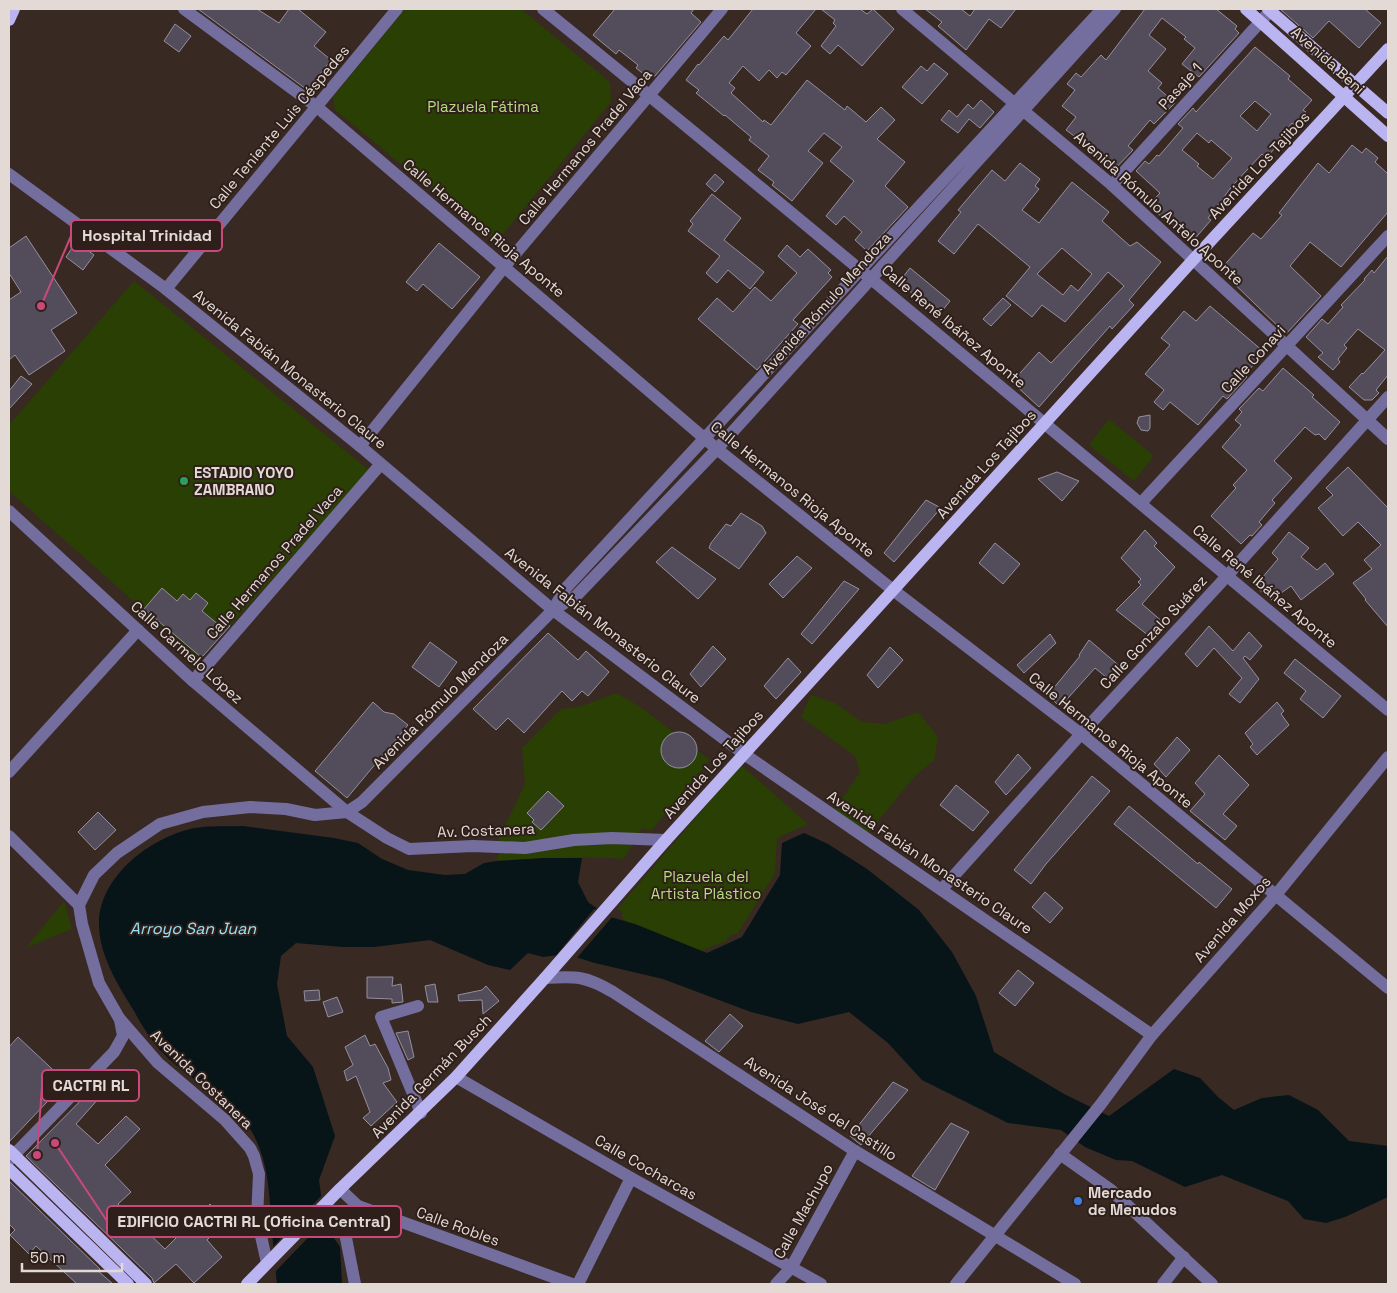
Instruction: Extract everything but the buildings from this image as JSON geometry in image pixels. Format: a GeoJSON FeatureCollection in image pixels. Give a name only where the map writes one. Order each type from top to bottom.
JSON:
{"type":"FeatureCollection","features":[{"type":"Feature","properties":{"kind":"main road"},"geometry":{"type":"LineString","coordinates":[[9,20],[14,9]]}},
{"type":"Feature","properties":{"kind":"main road","name":"Avenida Beni"},"geometry":{"type":"LineString","coordinates":[[1246,9],[1388,136]]}},
{"type":"Feature","properties":{"kind":"main road","name":"Avenida Beni"},"geometry":{"type":"LineString","coordinates":[[1270,9],[1388,113]]}},
{"type":"Feature","properties":{"kind":"main road","name":"Avenida Los Tajibos"},"geometry":{"type":"LineString","coordinates":[[547,976],[609,903],[744,754],[1193,260],[1388,49]]}},
{"type":"Feature","properties":{"kind":"main road","name":"Avenida Germán Busch"},"geometry":{"type":"LineString","coordinates":[[267,1263],[456,1077],[547,976]]}},
{"type":"Feature","properties":{"kind":"main road"},"geometry":{"type":"LineString","coordinates":[[10,1155],[146,1284]]}},
{"type":"Feature","properties":{"kind":"main road"},"geometry":{"type":"LineString","coordinates":[[9,1169],[128,1284]]}},
{"type":"Feature","properties":{"kind":"main road"},"geometry":{"type":"LineString","coordinates":[[247,1284],[267,1263]]}},
{"type":"Feature","properties":{"kind":"street","name":"Calle Hermanos Rioja Aponte"},"geometry":{"type":"LineString","coordinates":[[184,9],[317,107],[716,449],[893,590],[1081,734],[1388,988]]}},
{"type":"Feature","properties":{"kind":"street","name":"Calle Teniente Luis Céspedes"},"geometry":{"type":"LineString","coordinates":[[166,289],[397,9]]}},
{"type":"Feature","properties":{"kind":"street","name":"Calle René Ibáñez Aponte"},"geometry":{"type":"LineString","coordinates":[[542,9],[871,277],[1044,424],[1388,710]]}},
{"type":"Feature","properties":{"kind":"street","name":"Calle Hermanos Pradel Vaca"},"geometry":{"type":"LineString","coordinates":[[360,446],[504,266],[722,9]]}},
{"type":"Feature","properties":{"kind":"street","name":"Avenida Rómulo Antelo Aponte"},"geometry":{"type":"LineString","coordinates":[[902,9],[1112,186],[1388,439]]}},
{"type":"Feature","properties":{"kind":"street","name":"Avenida Rómulo Mendoza"},"geometry":{"type":"LineString","coordinates":[[347,812],[362,802],[553,610],[576,596],[716,449],[871,277],[1102,9]]}},
{"type":"Feature","properties":{"kind":"street","name":"Avenida Rómulo Mendoza"},"geometry":{"type":"LineString","coordinates":[[553,610],[565,589],[861,269],[1115,9]]}},
{"type":"Feature","properties":{"kind":"street","name":"Pasaje 1"},"geometry":{"type":"LineString","coordinates":[[1112,186],[1270,9]]}},
{"type":"Feature","properties":{"kind":"street","name":"Avenida Fabián Monasterio Claure"},"geometry":{"type":"LineString","coordinates":[[9,174],[166,289],[360,446],[380,465],[553,610],[744,754],[1152,1035]]}},
{"type":"Feature","properties":{"kind":"street","name":"Calle Conavi"},"geometry":{"type":"LineString","coordinates":[[1141,503],[1388,236]]}},
{"type":"Feature","properties":{"kind":"street","name":"Calle Gonzalo Suárez"},"geometry":{"type":"LineString","coordinates":[[942,889],[1388,398]]}},
{"type":"Feature","properties":{"kind":"street","name":"Calle Hermanos Pradel Vaca"},"geometry":{"type":"LineString","coordinates":[[193,681],[380,465]]}},
{"type":"Feature","properties":{"kind":"street","name":"Calle Carmelo López"},"geometry":{"type":"LineString","coordinates":[[9,511],[193,681],[347,812]]}},
{"type":"Feature","properties":{"kind":"street"},"geometry":{"type":"LineString","coordinates":[[9,772],[138,630]]}},
{"type":"Feature","properties":{"kind":"street","name":"Avenida Moxos"},"geometry":{"type":"LineString","coordinates":[[1064,1149],[1102,1104],[1152,1035],[1275,896],[1388,757]]}},
{"type":"Feature","properties":{"kind":"street"},"geometry":{"type":"LineString","coordinates":[[9,836],[79,906],[94,875],[117,853],[160,824],[203,812],[250,807],[286,809],[314,815],[347,812]]}},
{"type":"Feature","properties":{"kind":"street","name":"Av. Costanera"},"geometry":{"type":"LineString","coordinates":[[347,812],[387,838],[410,848],[474,846],[525,848],[574,840],[612,838],[666,840]]}},
{"type":"Feature","properties":{"kind":"street","name":"Avenida Costanera"},"geometry":{"type":"LineString","coordinates":[[79,906],[98,983],[119,1018],[158,1063],[225,1120],[250,1148],[259,1174],[257,1218],[267,1263]]}},
{"type":"Feature","properties":{"kind":"street","name":"Avenida José del Castillo"},"geometry":{"type":"LineString","coordinates":[[547,976],[572,976],[595,981],[855,1151],[1075,1284]]}},
{"type":"Feature","properties":{"kind":"street"},"geometry":{"type":"LineString","coordinates":[[418,1006],[381,1017],[420,1113]]}},
{"type":"Feature","properties":{"kind":"street"},"geometry":{"type":"LineString","coordinates":[[10,1155],[114,1052],[123,1036],[119,1018]]}},
{"type":"Feature","properties":{"kind":"street","name":"Calle Cocharcas"},"geometry":{"type":"LineString","coordinates":[[456,1077],[631,1178],[821,1284]]}},
{"type":"Feature","properties":{"kind":"street"},"geometry":{"type":"LineString","coordinates":[[956,1284],[1064,1149],[1212,1284]]}},
{"type":"Feature","properties":{"kind":"street","name":"Calle Machupo"},"geometry":{"type":"LineString","coordinates":[[776,1284],[792,1268],[855,1151]]}},
{"type":"Feature","properties":{"kind":"street"},"geometry":{"type":"LineString","coordinates":[[578,1284],[631,1178]]}},
{"type":"Feature","properties":{"kind":"street","name":"Calle Robles"},"geometry":{"type":"LineString","coordinates":[[336,1193],[358,1206],[572,1284]]}},
{"type":"Feature","properties":{"kind":"street"},"geometry":{"type":"LineString","coordinates":[[354,1284],[346,1238],[358,1206]]}},
{"type":"Feature","properties":{"kind":"street"},"geometry":{"type":"LineString","coordinates":[[1163,1284],[1184,1258]]}},
{"type":"Feature","properties":{"kind":"green space","name":"Plazuela Fátima"},"geometry":{"type":"Polygon","coordinates":[[[405,9],[521,9],[610,82],[611,102],[504,233],[490,237],[335,110],[333,97],[405,9]]]}},
{"type":"Feature","properties":{"kind":"green space","name":"ESTADIO YOYO ZAMBRANO"},"geometry":{"type":"Polygon","coordinates":[[[134,281],[369,470],[200,660],[9,491],[9,425],[134,281]]]}},
{"type":"Feature","properties":{"kind":"green space"},"geometry":{"type":"Polygon","coordinates":[[[1109,419],[1154,456],[1134,481],[1089,445],[1109,419]]]}},
{"type":"Feature","properties":{"kind":"green space"},"geometry":{"type":"Polygon","coordinates":[[[616,693],[639,706],[710,760],[651,831],[642,828],[624,859],[560,858],[497,861],[499,838],[525,784],[522,748],[561,709],[582,706],[616,693]]]}},
{"type":"Feature","properties":{"kind":"green space"},"geometry":{"type":"Polygon","coordinates":[[[811,695],[835,703],[862,722],[885,724],[918,712],[938,737],[934,760],[914,777],[866,836],[833,812],[860,772],[855,756],[801,717],[811,695]]]}},
{"type":"Feature","properties":{"kind":"green space","name":"Plazuela del Artista Plástico"},"geometry":{"type":"Polygon","coordinates":[[[741,765],[808,824],[777,838],[775,873],[738,933],[729,936],[726,941],[690,955],[638,931],[621,917],[623,912],[617,909],[741,765]]]}},
{"type":"Feature","properties":{"kind":"green space"},"geometry":{"type":"Polygon","coordinates":[[[64,901],[72,929],[26,948],[64,901]]]}},
{"type":"Feature","properties":{"kind":"water","name":"Arroyo San Juan"},"geometry":{"type":"Polygon","coordinates":[[[243,826],[358,843],[382,859],[408,870],[445,875],[465,874],[484,863],[497,861],[582,858],[578,882],[588,902],[607,916],[635,924],[707,953],[742,937],[780,875],[782,843],[804,833],[828,844],[867,869],[919,910],[952,952],[976,996],[994,1052],[1064,1094],[1109,1116],[1174,1069],[1200,1078],[1234,1110],[1262,1098],[1289,1095],[1318,1110],[1349,1141],[1388,1146],[1388,1197],[1345,1217],[1326,1223],[1304,1219],[1288,1201],[1222,1175],[1185,1187],[1132,1161],[1116,1160],[1085,1147],[1061,1130],[1008,1123],[922,1080],[888,1043],[849,1012],[798,1024],[751,1012],[663,979],[566,954],[543,957],[528,953],[510,970],[488,965],[430,940],[374,947],[343,947],[296,943],[281,956],[277,984],[287,1036],[313,1067],[335,1136],[319,1180],[325,1225],[340,1247],[342,1284],[277,1284],[267,1179],[258,1143],[252,1132],[228,1106],[168,1058],[155,1044],[142,1026],[110,969],[102,947],[99,924],[101,907],[107,891],[117,876],[143,851],[158,841],[190,829],[243,826]]]}},
{"type":"Feature","properties":{"kind":"pier"},"geometry":{"type":"Polygon","coordinates":[[[594,909],[602,910],[613,916],[576,959],[565,956],[554,958],[594,909]]]}},
{"type":"Feature","properties":{"kind":"pier"},"geometry":{"type":"Polygon","coordinates":[[[323,1194],[326,1219],[274,1273],[271,1249],[323,1194]]]}},
{"type":"Feature","properties":{"kind":"place","name":"Hospital Trinidad"},"geometry":{"type":"Point","coordinates":[41,306]}},
{"type":"Feature","properties":{"kind":"place","name":"ESTADIO YOYO ZAMBRANO"},"geometry":{"type":"Point","coordinates":[184,481]}},
{"type":"Feature","properties":{"kind":"place","name":"EDIFICIO CACTRI RL (Oficina Central)"},"geometry":{"type":"Point","coordinates":[55,1143]}},
{"type":"Feature","properties":{"kind":"place","name":"CACTRI RL"},"geometry":{"type":"Point","coordinates":[37,1155]}},
{"type":"Feature","properties":{"kind":"place","name":"Mercado de Menudos"},"geometry":{"type":"Point","coordinates":[1078,1201]}}]}
